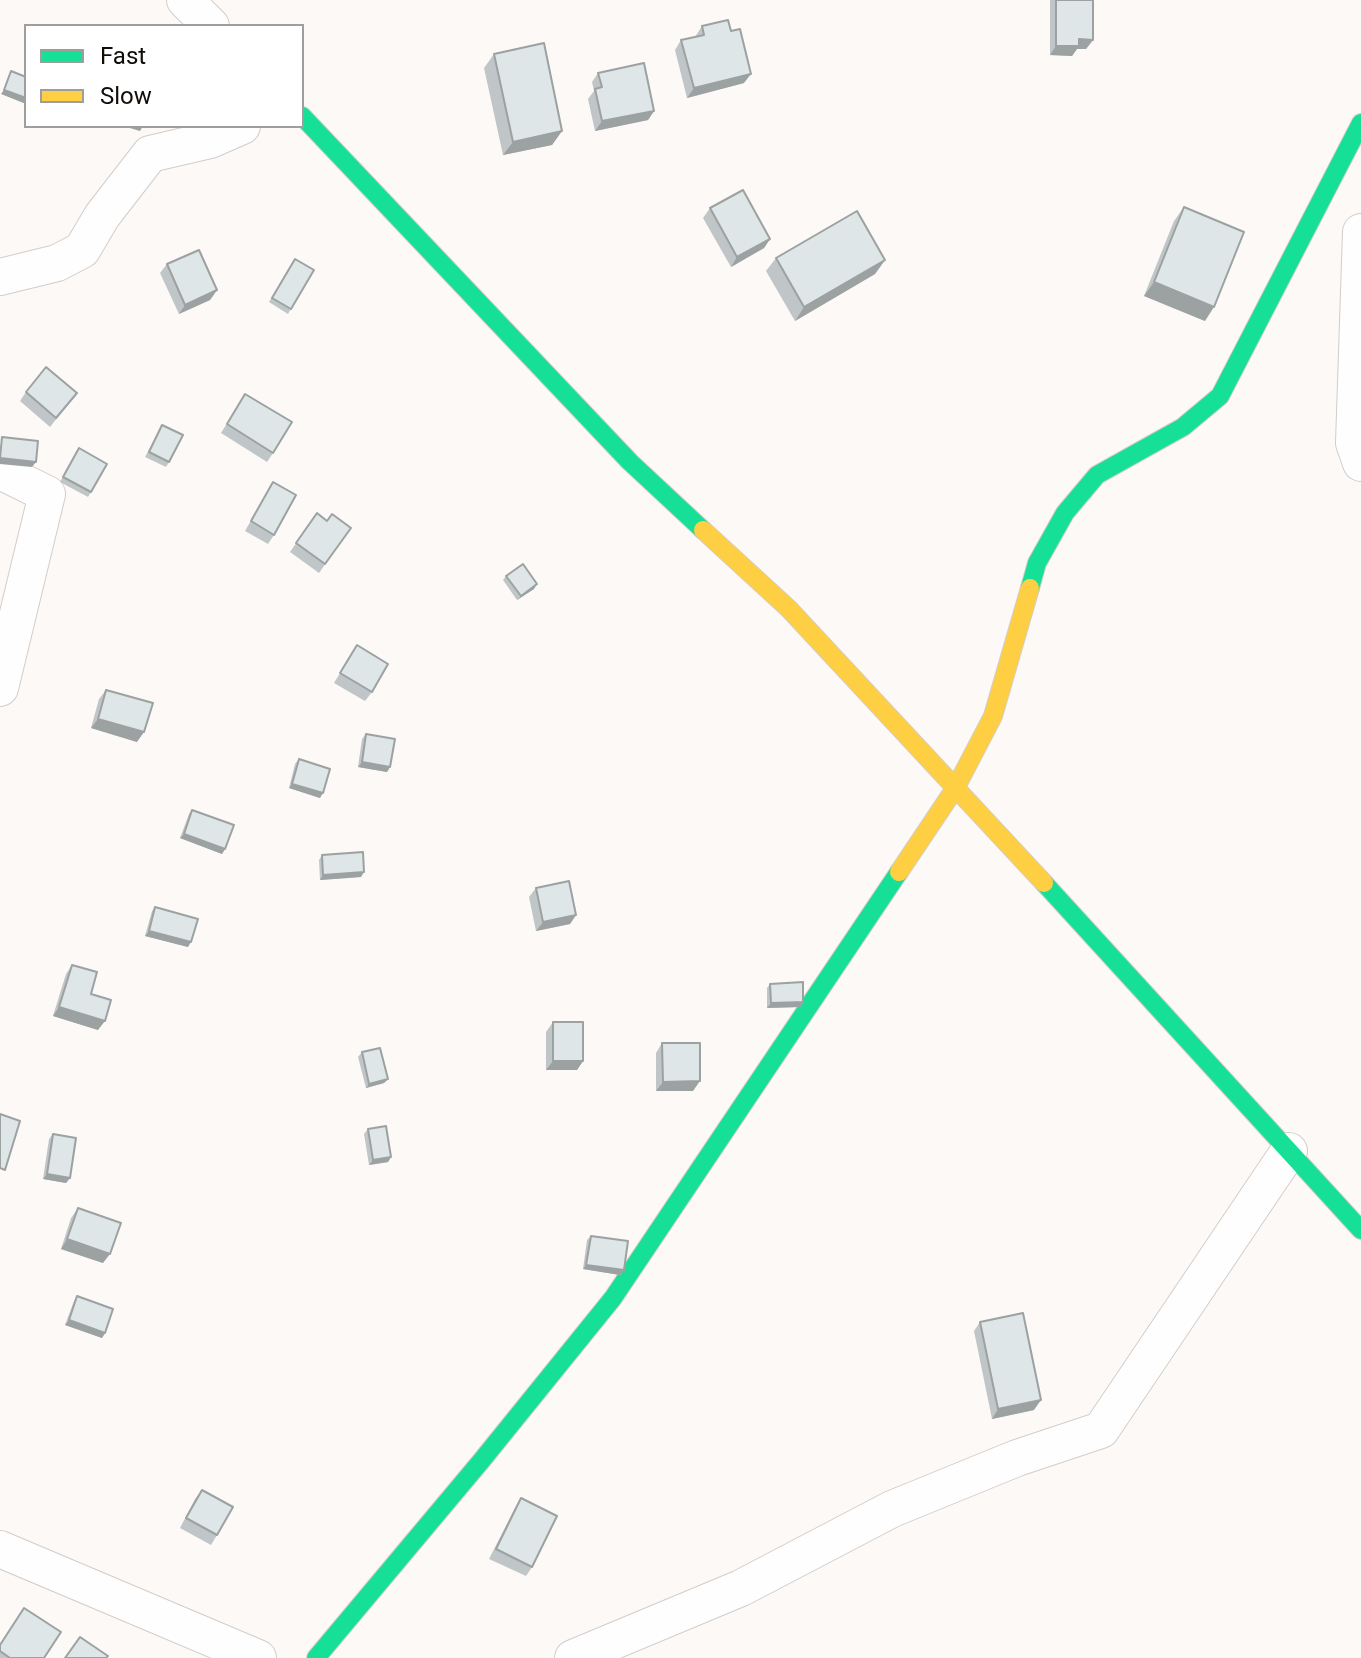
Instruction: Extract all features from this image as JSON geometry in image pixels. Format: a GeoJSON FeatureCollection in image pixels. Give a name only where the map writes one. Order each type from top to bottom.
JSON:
{"type":"FeatureCollection","features":[{"type":"Feature","properties":{"kind":"street"},"geometry":{"type":"LineString","coordinates":[[185,0],[209,24]]}},
{"type":"Feature","properties":{"kind":"street"},"geometry":{"type":"LineString","coordinates":[[304,118],[630,462],[789,609],[1361,1230]]}},
{"type":"Feature","properties":{"kind":"street"},"geometry":{"type":"LineString","coordinates":[[316,1658],[613,1298],[956,787],[993,716],[1037,563],[1065,513],[1097,475],[1183,427],[1220,396],[1361,123]]}},
{"type":"Feature","properties":{"kind":"street"},"geometry":{"type":"LineString","coordinates":[[0,277],[57,263],[82,250],[102,216],[150,154],[210,140],[237,128]]}},
{"type":"Feature","properties":{"kind":"street"},"geometry":{"type":"LineString","coordinates":[[1359,450],[1361,241]]}},
{"type":"Feature","properties":{"kind":"street"},"geometry":{"type":"LineString","coordinates":[[0,471],[47,494],[0,688]]}},
{"type":"Feature","properties":{"kind":"street"},"geometry":{"type":"LineString","coordinates":[[573,1658],[741,1588],[892,1509],[1017,1458],[1101,1430],[1289,1151]]}},
{"type":"Feature","properties":{"kind":"street"},"geometry":{"type":"LineString","coordinates":[[0,1549],[258,1658]]}},
{"type":"Feature","properties":{"kind":"building"},"geometry":{"type":"Polygon","coordinates":[[[1056,0],[1093,0],[1093,40],[1079,39],[1079,46],[1056,46],[1056,0]]]}},
{"type":"Feature","properties":{"kind":"building"},"geometry":{"type":"Polygon","coordinates":[[[728,20],[731,31],[740,29],[751,74],[694,88],[681,40],[704,35],[702,26],[728,20]]]}},
{"type":"Feature","properties":{"kind":"building"},"geometry":{"type":"Polygon","coordinates":[[[544,43],[562,131],[513,142],[494,54],[544,43]]]}},
{"type":"Feature","properties":{"kind":"building"},"geometry":{"type":"Polygon","coordinates":[[[644,63],[654,111],[602,121],[595,89],[602,87],[598,73],[644,63]]]}},
{"type":"Feature","properties":{"kind":"building"},"geometry":{"type":"Polygon","coordinates":[[[11,71],[24,76],[24,97],[4,90],[11,71]]]}},
{"type":"Feature","properties":{"kind":"building"},"geometry":{"type":"Polygon","coordinates":[[[743,190],[770,239],[737,257],[710,208],[743,190]]]}},
{"type":"Feature","properties":{"kind":"building"},"geometry":{"type":"Polygon","coordinates":[[[1184,207],[1244,232],[1214,307],[1154,282],[1184,207]]]}},
{"type":"Feature","properties":{"kind":"building"},"geometry":{"type":"Polygon","coordinates":[[[857,211],[885,260],[804,307],[776,258],[857,211]]]}},
{"type":"Feature","properties":{"kind":"building"},"geometry":{"type":"Polygon","coordinates":[[[199,250],[217,290],[185,305],[167,264],[199,250]]]}},
{"type":"Feature","properties":{"kind":"building"},"geometry":{"type":"Polygon","coordinates":[[[295,259],[314,270],[291,309],[272,298],[295,259]]]}},
{"type":"Feature","properties":{"kind":"building"},"geometry":{"type":"Polygon","coordinates":[[[46,367],[77,393],[56,418],[26,392],[46,367]]]}},
{"type":"Feature","properties":{"kind":"building"},"geometry":{"type":"Polygon","coordinates":[[[245,394],[292,422],[273,453],[227,424],[245,394]]]}},
{"type":"Feature","properties":{"kind":"building"},"geometry":{"type":"Polygon","coordinates":[[[162,425],[183,435],[169,462],[149,452],[162,425]]]}},
{"type":"Feature","properties":{"kind":"building"},"geometry":{"type":"Polygon","coordinates":[[[2,437],[38,441],[36,462],[0,458],[2,437]]]}},
{"type":"Feature","properties":{"kind":"building"},"geometry":{"type":"Polygon","coordinates":[[[79,448],[107,464],[91,492],[63,477],[79,448]]]}},
{"type":"Feature","properties":{"kind":"building"},"geometry":{"type":"Polygon","coordinates":[[[273,482],[296,495],[274,535],[251,521],[273,482]]]}},
{"type":"Feature","properties":{"kind":"building"},"geometry":{"type":"Polygon","coordinates":[[[317,513],[327,521],[332,514],[351,528],[325,564],[296,543],[317,513]]]}},
{"type":"Feature","properties":{"kind":"building"},"geometry":{"type":"Polygon","coordinates":[[[523,564],[537,584],[521,596],[506,576],[523,564]]]}},
{"type":"Feature","properties":{"kind":"building"},"geometry":{"type":"Polygon","coordinates":[[[357,645],[388,664],[372,692],[340,673],[357,645]]]}},
{"type":"Feature","properties":{"kind":"building"},"geometry":{"type":"Polygon","coordinates":[[[106,690],[153,703],[144,732],[98,719],[106,690]]]}},
{"type":"Feature","properties":{"kind":"building"},"geometry":{"type":"Polygon","coordinates":[[[366,734],[395,739],[390,767],[362,762],[366,734]]]}},
{"type":"Feature","properties":{"kind":"building"},"geometry":{"type":"Polygon","coordinates":[[[299,759],[330,769],[323,793],[292,784],[299,759]]]}},
{"type":"Feature","properties":{"kind":"building"},"geometry":{"type":"Polygon","coordinates":[[[192,810],[234,825],[225,849],[184,834],[192,810]]]}},
{"type":"Feature","properties":{"kind":"building"},"geometry":{"type":"Polygon","coordinates":[[[363,852],[364,872],[323,875],[322,855],[363,852]]]}},
{"type":"Feature","properties":{"kind":"building"},"geometry":{"type":"Polygon","coordinates":[[[569,881],[576,915],[543,922],[536,888],[569,881]]]}},
{"type":"Feature","properties":{"kind":"building"},"geometry":{"type":"Polygon","coordinates":[[[155,907],[198,919],[191,942],[149,931],[155,907]]]}},
{"type":"Feature","properties":{"kind":"building"},"geometry":{"type":"Polygon","coordinates":[[[72,965],[97,972],[91,994],[111,1000],[105,1021],[59,1007],[72,965]]]}},
{"type":"Feature","properties":{"kind":"building"},"geometry":{"type":"Polygon","coordinates":[[[803,982],[803,1002],[771,1003],[770,984],[803,982]]]}},
{"type":"Feature","properties":{"kind":"building"},"geometry":{"type":"Polygon","coordinates":[[[553,1022],[583,1022],[583,1061],[553,1061],[553,1022]]]}},
{"type":"Feature","properties":{"kind":"building"},"geometry":{"type":"Polygon","coordinates":[[[662,1043],[700,1043],[700,1081],[663,1082],[662,1043]]]}},
{"type":"Feature","properties":{"kind":"building"},"geometry":{"type":"Polygon","coordinates":[[[380,1048],[388,1079],[369,1084],[362,1052],[380,1048]]]}},
{"type":"Feature","properties":{"kind":"building"},"geometry":{"type":"Polygon","coordinates":[[[0,1114],[20,1121],[5,1170],[0,1168],[0,1114]]]}},
{"type":"Feature","properties":{"kind":"building"},"geometry":{"type":"Polygon","coordinates":[[[386,1126],[391,1157],[373,1160],[368,1129],[386,1126]]]}},
{"type":"Feature","properties":{"kind":"building"},"geometry":{"type":"Polygon","coordinates":[[[53,1134],[76,1138],[70,1178],[47,1174],[53,1134]]]}},
{"type":"Feature","properties":{"kind":"building"},"geometry":{"type":"Polygon","coordinates":[[[78,1208],[121,1223],[110,1254],[67,1239],[78,1208]]]}},
{"type":"Feature","properties":{"kind":"building"},"geometry":{"type":"Polygon","coordinates":[[[591,1236],[628,1241],[624,1270],[586,1265],[591,1236]]]}},
{"type":"Feature","properties":{"kind":"building"},"geometry":{"type":"Polygon","coordinates":[[[77,1296],[113,1309],[105,1333],[69,1320],[77,1296]]]}},
{"type":"Feature","properties":{"kind":"building"},"geometry":{"type":"Polygon","coordinates":[[[1023,1313],[1041,1400],[998,1409],[980,1322],[1023,1313]]]}},
{"type":"Feature","properties":{"kind":"building"},"geometry":{"type":"Polygon","coordinates":[[[202,1490],[233,1507],[217,1535],[186,1518],[202,1490]]]}},
{"type":"Feature","properties":{"kind":"building"},"geometry":{"type":"Polygon","coordinates":[[[521,1498],[557,1516],[532,1567],[496,1549],[521,1498]]]}},
{"type":"Feature","properties":{"kind":"building"},"geometry":{"type":"Polygon","coordinates":[[[24,1608],[61,1632],[44,1658],[10,1658],[0,1651],[0,1645],[24,1608]]]}},
{"type":"Feature","properties":{"kind":"building"},"geometry":{"type":"Polygon","coordinates":[[[80,1637],[108,1656],[65,1658],[80,1637]]]}},
{"type":"Feature","properties":{"kind":"traffic: fast"},"geometry":{"type":"LineString","coordinates":[[304,118],[630,462],[703,530]]}},
{"type":"Feature","properties":{"kind":"traffic: fast"},"geometry":{"type":"LineString","coordinates":[[1030,588],[1037,563],[1065,513],[1097,475],[1183,427],[1220,396],[1361,123]]}},
{"type":"Feature","properties":{"kind":"traffic: fast"},"geometry":{"type":"LineString","coordinates":[[316,1658],[613,1298],[899,872]]}},
{"type":"Feature","properties":{"kind":"traffic: fast"},"geometry":{"type":"LineString","coordinates":[[1044,883],[1361,1230]]}},
{"type":"Feature","properties":{"kind":"traffic: slow"},"geometry":{"type":"LineString","coordinates":[[703,530],[789,609],[1044,883]]}},
{"type":"Feature","properties":{"kind":"traffic: slow"},"geometry":{"type":"LineString","coordinates":[[899,872],[956,787],[993,716],[1030,588]]}}]}
